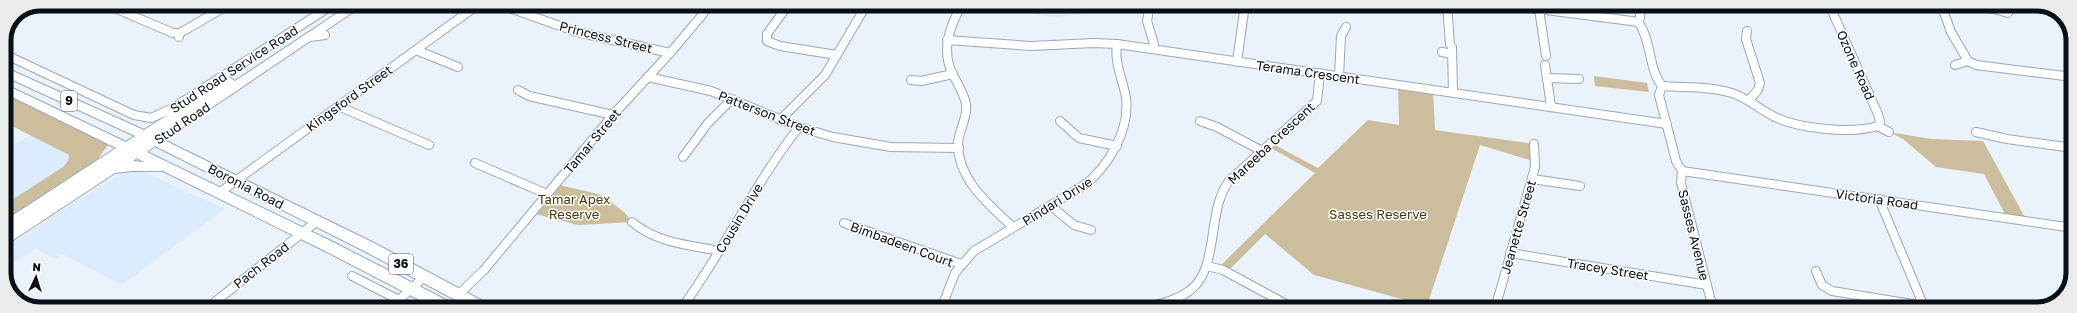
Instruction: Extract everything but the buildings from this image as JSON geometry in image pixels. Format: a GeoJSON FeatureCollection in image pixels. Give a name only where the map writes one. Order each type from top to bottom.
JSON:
{"type":"FeatureCollection","features":[{"type":"Feature","properties":{"kind":"main road","name":"Stud Road"},"geometry":{"type":"LineString","coordinates":[[150,138],[175,116],[334,11]]}},
{"type":"Feature","properties":{"kind":"main road","name":"Stud Road"},"geometry":{"type":"LineString","coordinates":[[11,236],[113,169],[132,151],[150,138],[349,11]]}},
{"type":"Feature","properties":{"kind":"main road","name":"Boronia Road"},"geometry":{"type":"LineString","coordinates":[[11,74],[150,138],[236,180],[472,302]]}},
{"type":"Feature","properties":{"kind":"main road","name":"Boronia Road"},"geometry":{"type":"LineString","coordinates":[[11,91],[219,193],[434,302]]}},
{"type":"Feature","properties":{"kind":"main road"},"geometry":{"type":"LineString","coordinates":[[87,174],[111,141]]}},
{"type":"Feature","properties":{"kind":"main road","name":"Stud Road"},"geometry":{"type":"LineString","coordinates":[[11,223],[87,174],[132,151]]}},
{"type":"Feature","properties":{"kind":"main road"},"geometry":{"type":"LineString","coordinates":[[113,169],[132,166],[166,167]]}},
{"type":"Feature","properties":{"kind":"street"},"geometry":{"type":"LineString","coordinates":[[121,11],[179,35],[218,11]]}},
{"type":"Feature","properties":{"kind":"street","name":"Stud Road Service Road"},"geometry":{"type":"LineString","coordinates":[[11,57],[137,116],[153,118],[165,114],[323,11]]}},
{"type":"Feature","properties":{"kind":"street","name":"Kingsford Street"},"geometry":{"type":"LineString","coordinates":[[219,193],[469,11]]}},
{"type":"Feature","properties":{"kind":"street","name":"Princess Street"},"geometry":{"type":"LineString","coordinates":[[518,11],[577,32],[670,53]]}},
{"type":"Feature","properties":{"kind":"street","name":"Tamar Street"},"geometry":{"type":"LineString","coordinates":[[458,295],[484,270],[613,115],[670,53],[704,11]]}},
{"type":"Feature","properties":{"kind":"street"},"geometry":{"type":"LineString","coordinates":[[780,120],[821,79],[863,11]]}},
{"type":"Feature","properties":{"kind":"street"},"geometry":{"type":"LineString","coordinates":[[958,11],[951,25],[947,40],[946,55],[953,74],[964,96],[966,107],[959,138],[959,148],[963,168],[970,182],[1013,227]]}},
{"type":"Feature","properties":{"kind":"street"},"geometry":{"type":"LineString","coordinates":[[1149,11],[1147,20],[1154,44],[1152,49]]}},
{"type":"Feature","properties":{"kind":"street"},"geometry":{"type":"LineString","coordinates":[[1237,62],[1244,11]]}},
{"type":"Feature","properties":{"kind":"street"},"geometry":{"type":"LineString","coordinates":[[1448,11],[1453,92]]}},
{"type":"Feature","properties":{"kind":"street"},"geometry":{"type":"LineString","coordinates":[[1539,11],[1546,56]]}},
{"type":"Feature","properties":{"kind":"street"},"geometry":{"type":"LineString","coordinates":[[1554,11],[1639,22],[1641,11]]}},
{"type":"Feature","properties":{"kind":"street","name":"Ozone Road"},"geometry":{"type":"LineString","coordinates":[[1832,11],[1878,114],[1880,122],[1878,126]]}},
{"type":"Feature","properties":{"kind":"street"},"geometry":{"type":"LineString","coordinates":[[1944,11],[1951,32],[1968,61],[1976,65],[2066,76]]}},
{"type":"Feature","properties":{"kind":"street"},"geometry":{"type":"LineString","coordinates":[[2001,11],[2008,13]]}},
{"type":"Feature","properties":{"kind":"street"},"geometry":{"type":"LineString","coordinates":[[783,12],[767,34],[767,41],[780,46],[837,55]]}},
{"type":"Feature","properties":{"kind":"street","name":"Sasses Avenue"},"geometry":{"type":"LineString","coordinates":[[1639,22],[1644,30],[1655,77],[1662,86],[1659,95],[1676,161],[1682,171],[1681,183],[1711,302]]}},
{"type":"Feature","properties":{"kind":"street"},"geometry":{"type":"LineString","coordinates":[[1339,76],[1341,36],[1346,27]]}},
{"type":"Feature","properties":{"kind":"street"},"geometry":{"type":"LineString","coordinates":[[1747,31],[1746,39],[1760,83],[1758,90],[1749,100]]}},
{"type":"Feature","properties":{"kind":"street","name":"Stud Road Service Road"},"geometry":{"type":"LineString","coordinates":[[310,37],[325,35]]}},
{"type":"Feature","properties":{"kind":"street","name":"Terama Crescent"},"geometry":{"type":"LineString","coordinates":[[947,40],[1031,46],[1094,43],[1117,44],[1667,124]]}},
{"type":"Feature","properties":{"kind":"street","name":"Pindari Drive"},"geometry":{"type":"LineString","coordinates":[[944,302],[950,282],[960,264],[979,247],[1083,186],[1097,176],[1110,160],[1117,146],[1126,103],[1115,60],[1117,44]]}},
{"type":"Feature","properties":{"kind":"street"},"geometry":{"type":"LineString","coordinates":[[1442,52],[1451,48]]}},
{"type":"Feature","properties":{"kind":"street"},"geometry":{"type":"LineString","coordinates":[[416,50],[458,67]]}},
{"type":"Feature","properties":{"kind":"street"},"geometry":{"type":"LineString","coordinates":[[1955,65],[1968,61]]}},
{"type":"Feature","properties":{"kind":"street"},"geometry":{"type":"LineString","coordinates":[[1545,65],[1551,106]]}},
{"type":"Feature","properties":{"kind":"street","name":"Mareeba Crescent"},"geometry":{"type":"LineString","coordinates":[[1173,302],[1191,291],[1202,280],[1207,266],[1215,208],[1219,196],[1229,181],[1317,101],[1320,73]]}},
{"type":"Feature","properties":{"kind":"street"},"geometry":{"type":"LineString","coordinates":[[911,80],[921,80],[953,74]]}},
{"type":"Feature","properties":{"kind":"street","name":"Patterson Street"},"geometry":{"type":"LineString","coordinates":[[648,77],[699,88],[732,99],[799,128],[833,137],[882,146],[959,148]]}},
{"type":"Feature","properties":{"kind":"street"},"geometry":{"type":"LineString","coordinates":[[1547,78],[1579,79]]}},
{"type":"Feature","properties":{"kind":"street"},"geometry":{"type":"LineString","coordinates":[[1662,86],[1721,90],[1749,100],[1773,116],[1793,124],[1861,129],[1878,126],[1890,132]]}},
{"type":"Feature","properties":{"kind":"street"},"geometry":{"type":"LineString","coordinates":[[518,90],[527,95],[613,115]]}},
{"type":"Feature","properties":{"kind":"street"},"geometry":{"type":"LineString","coordinates":[[683,156],[708,122],[732,99]]}},
{"type":"Feature","properties":{"kind":"street"},"geometry":{"type":"LineString","coordinates":[[175,116],[183,102]]}},
{"type":"Feature","properties":{"kind":"street"},"geometry":{"type":"LineString","coordinates":[[338,106],[429,145]]}},
{"type":"Feature","properties":{"kind":"street"},"geometry":{"type":"LineString","coordinates":[[1060,121],[1069,132],[1076,137],[1117,146]]}},
{"type":"Feature","properties":{"kind":"street"},"geometry":{"type":"LineString","coordinates":[[1200,121],[1217,127],[1262,152]]}},
{"type":"Feature","properties":{"kind":"street","name":"Cousin Drive"},"geometry":{"type":"LineString","coordinates":[[686,302],[701,283],[776,156],[799,128]]}},
{"type":"Feature","properties":{"kind":"street"},"geometry":{"type":"LineString","coordinates":[[1976,132],[2006,139],[2066,147]]}},
{"type":"Feature","properties":{"kind":"street","name":"Jeanette Street"},"geometry":{"type":"LineString","coordinates":[[1497,302],[1536,162],[1534,144]]}},
{"type":"Feature","properties":{"kind":"street"},"geometry":{"type":"LineString","coordinates":[[475,164],[547,194]]}},
{"type":"Feature","properties":{"kind":"street","name":"Victoria Road"},"geometry":{"type":"LineString","coordinates":[[1682,171],[2066,227]]}},
{"type":"Feature","properties":{"kind":"street"},"geometry":{"type":"LineString","coordinates":[[1532,179],[1580,186]]}},
{"type":"Feature","properties":{"kind":"street"},"geometry":{"type":"LineString","coordinates":[[1879,199],[1922,302]]}},
{"type":"Feature","properties":{"kind":"street"},"geometry":{"type":"LineString","coordinates":[[1051,206],[1074,225],[1091,230]]}},
{"type":"Feature","properties":{"kind":"street","name":"Pach Road"},"geometry":{"type":"LineString","coordinates":[[215,302],[316,222]]}},
{"type":"Feature","properties":{"kind":"street"},"geometry":{"type":"LineString","coordinates":[[632,222],[640,230],[657,238],[720,251]]}},
{"type":"Feature","properties":{"kind":"street","name":"Bimbadeen Court"},"geometry":{"type":"LineString","coordinates":[[844,223],[960,264]]}},
{"type":"Feature","properties":{"kind":"street","name":"Tracey Street"},"geometry":{"type":"LineString","coordinates":[[1510,253],[1707,285]]}},
{"type":"Feature","properties":{"kind":"street"},"geometry":{"type":"LineString","coordinates":[[1207,266],[1223,270],[1282,302]]}},
{"type":"Feature","properties":{"kind":"street"},"geometry":{"type":"LineString","coordinates":[[1816,271],[1822,285],[1832,291],[1892,302]]}},
{"type":"Feature","properties":{"kind":"street"},"geometry":{"type":"LineString","coordinates":[[352,276],[399,300],[424,277]]}},
{"type":"Feature","properties":{"kind":"shaded area"},"geometry":{"type":"Polygon","coordinates":[[[1015,11],[1101,11],[1101,12],[1053,17],[1015,11]]]}},
{"type":"Feature","properties":{"kind":"shaded area"},"geometry":{"type":"Polygon","coordinates":[[[2055,17],[2061,24],[2065,32],[2055,17]]]}},
{"type":"Feature","properties":{"kind":"shaded area"},"geometry":{"type":"Polygon","coordinates":[[[30,135],[69,155],[68,161],[63,167],[11,200],[11,146],[30,135]]]}},
{"type":"Feature","properties":{"kind":"shaded area"},"geometry":{"type":"Polygon","coordinates":[[[135,171],[146,173],[225,209],[121,285],[63,254],[55,259],[36,249],[11,265],[11,244],[121,174],[135,171]]]}},
{"type":"Feature","properties":{"kind":"green space"},"geometry":{"type":"Polygon","coordinates":[[[1594,76],[1647,83],[1649,92],[1595,86],[1594,76]]]}},
{"type":"Feature","properties":{"kind":"green space","name":"Sasses Reserve"},"geometry":{"type":"Polygon","coordinates":[[[1398,84],[1433,89],[1435,130],[1534,144],[1536,162],[1480,145],[1428,302],[1412,302],[1314,275],[1265,234],[1227,272],[1218,268],[1315,173],[1268,146],[1271,143],[1318,168],[1368,120],[1399,125],[1398,84]]]}},
{"type":"Feature","properties":{"kind":"green space"},"geometry":{"type":"Polygon","coordinates":[[[11,91],[111,141],[87,174],[11,223],[11,200],[63,167],[68,161],[69,155],[11,126],[11,91]]]}},
{"type":"Feature","properties":{"kind":"green space"},"geometry":{"type":"Polygon","coordinates":[[[1889,132],[1931,139],[1983,141],[2027,221],[2007,218],[1984,174],[1936,167],[1903,139],[1889,132]]]}},
{"type":"Feature","properties":{"kind":"green space","name":"Tamar Apex Reserve"},"geometry":{"type":"Polygon","coordinates":[[[555,184],[602,195],[625,213],[632,222],[578,225],[532,213],[555,184]]]}}]}
